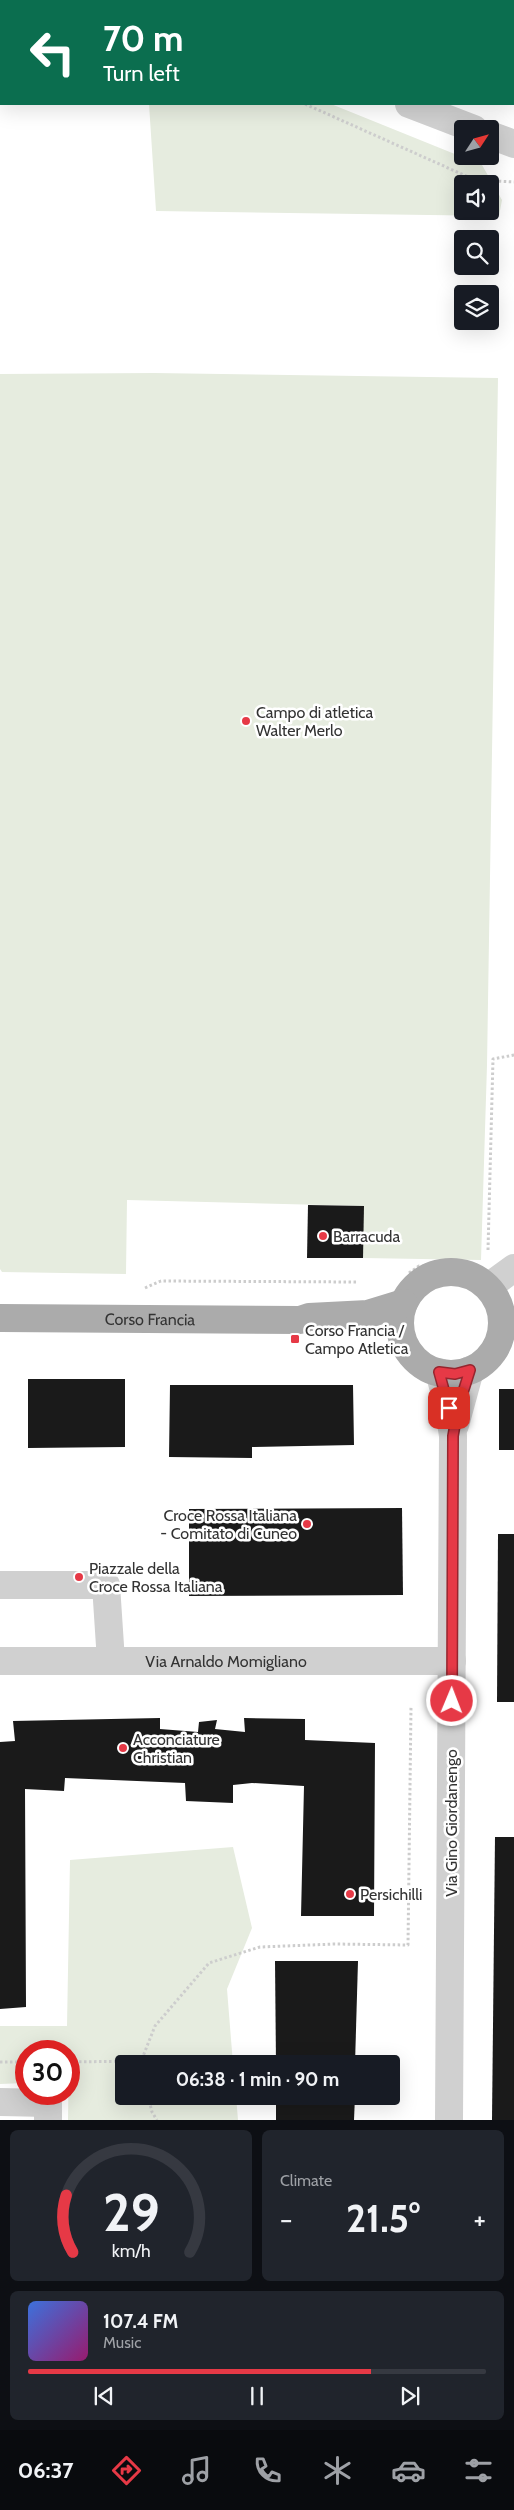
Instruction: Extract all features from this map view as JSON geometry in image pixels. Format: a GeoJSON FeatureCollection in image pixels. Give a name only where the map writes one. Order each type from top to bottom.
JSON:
{"type":"FeatureCollection","features":[{"type":"Feature","properties":{"kind":"main road"},"geometry":{"type":"LineString","coordinates":[[452,1272],[501,1283],[502,1326],[506,1338],[483,1363],[470,1370],[455,1374],[439,1372],[425,1366],[414,1357],[405,1344],[401,1329],[404,1290],[438,1274],[452,1272]]}},
{"type":"Feature","properties":{"kind":"main road","name":"Corso Francia"},"geometry":{"type":"LineString","coordinates":[[0,1318],[300,1320],[309,1317],[368,1314],[404,1290]]}},
{"type":"Feature","properties":{"kind":"main road","name":"Corso Francia"},"geometry":{"type":"LineString","coordinates":[[300,1320],[308,1324],[367,1328],[405,1344]]}},
{"type":"Feature","properties":{"kind":"street"},"geometry":{"type":"LineString","coordinates":[[412,105],[454,121]]}},
{"type":"Feature","properties":{"kind":"street"},"geometry":{"type":"LineString","coordinates":[[499,138],[514,144]]}},
{"type":"Feature","properties":{"kind":"street","name":"Via Gino Giordanengo"},"geometry":{"type":"LineString","coordinates":[[453,1436],[458,1408],[470,1370]]}},
{"type":"Feature","properties":{"kind":"street","name":"Via Gino Giordanengo"},"geometry":{"type":"LineString","coordinates":[[439,1372],[449,1408],[453,1436],[448,2120]]}},
{"type":"Feature","properties":{"kind":"street"},"geometry":{"type":"LineString","coordinates":[[0,1585],[106,1585],[111,1661]]}},
{"type":"Feature","properties":{"kind":"street","name":"Via Arnaldo Momigliano"},"geometry":{"type":"LineString","coordinates":[[0,1661],[452,1661]]}},
{"type":"Feature","properties":{"kind":"street"},"geometry":{"type":"LineString","coordinates":[[0,2102],[48,2103],[48,2120]]}},
{"type":"Feature","properties":{"kind":"path"},"geometry":{"type":"LineString","coordinates":[[307,105],[475,180],[514,182]]}},
{"type":"Feature","properties":{"kind":"path"},"geometry":{"type":"LineString","coordinates":[[404,1290],[419,1266],[501,1283],[494,1059],[514,1055]]}},
{"type":"Feature","properties":{"kind":"path"},"geometry":{"type":"LineString","coordinates":[[142,1289],[162,1281],[367,1282]]}},
{"type":"Feature","properties":{"kind":"path"},"geometry":{"type":"LineString","coordinates":[[142,2055],[155,2026],[209,1963],[260,1947],[335,1944],[408,1945],[411,1706]]}},
{"type":"Feature","properties":{"kind":"path"},"geometry":{"type":"LineString","coordinates":[[0,2062],[15,2062]]}},
{"type":"Feature","properties":{"kind":"path"},"geometry":{"type":"LineString","coordinates":[[80,2062],[115,2063]]}},
{"type":"Feature","properties":{"kind":"path"},"geometry":{"type":"LineString","coordinates":[[150,2105],[152,2112],[158,2120]]}},
{"type":"Feature","properties":{"kind":"shaded area"},"geometry":{"type":"Polygon","coordinates":[[[149,105],[333,105],[454,154],[454,165],[482,165],[488,175],[454,175],[454,215],[156,211],[149,105]]]}},
{"type":"Feature","properties":{"kind":"shaded area"},"geometry":{"type":"Polygon","coordinates":[[[499,195],[502,200],[499,216],[499,195]]]}},
{"type":"Feature","properties":{"kind":"shaded area","name":"Campo di atletica Walter Merlo"},"geometry":{"type":"Polygon","coordinates":[[[154,373],[498,378],[487,1065],[481,1260],[363,1258],[363,1206],[127,1200],[126,1274],[2,1272],[0,1269],[0,374],[154,373]]]}},
{"type":"Feature","properties":{"kind":"shaded area"},"geometry":{"type":"Polygon","coordinates":[[[233,1847],[252,1928],[227,1989],[232,2055],[115,2055],[115,2105],[237,2105],[238,2120],[68,2120],[68,2105],[80,2105],[80,2040],[15,2040],[15,2083],[0,2084],[0,2026],[67,2026],[70,1860],[233,1847]]]}},
{"type":"Feature","properties":{"kind":"building"},"geometry":{"type":"Polygon","coordinates":[[[308,1205],[364,1206],[363,1258],[307,1258],[308,1205]]]}},
{"type":"Feature","properties":{"kind":"building"},"geometry":{"type":"Polygon","coordinates":[[[28,1379],[125,1379],[125,1447],[28,1448],[28,1379]]]}},
{"type":"Feature","properties":{"kind":"building"},"geometry":{"type":"Polygon","coordinates":[[[170,1385],[353,1385],[354,1445],[252,1447],[252,1458],[169,1457],[170,1385]]]}},
{"type":"Feature","properties":{"kind":"building"},"geometry":{"type":"Polygon","coordinates":[[[499,1389],[514,1389],[514,1450],[499,1450],[499,1389]]]}},
{"type":"Feature","properties":{"kind":"building"},"geometry":{"type":"Polygon","coordinates":[[[402,1508],[403,1595],[189,1596],[189,1509],[402,1508]]]}},
{"type":"Feature","properties":{"kind":"building"},"geometry":{"type":"Polygon","coordinates":[[[498,1534],[514,1534],[514,1702],[497,1702],[498,1534]]]}},
{"type":"Feature","properties":{"kind":"building"},"geometry":{"type":"Polygon","coordinates":[[[160,1718],[160,1729],[198,1732],[199,1722],[217,1720],[215,1729],[245,1732],[244,1718],[305,1719],[305,1740],[375,1743],[374,1916],[301,1916],[304,1786],[252,1783],[233,1785],[233,1803],[186,1801],[185,1783],[65,1778],[64,1791],[25,1789],[26,2007],[0,2009],[0,1742],[15,1741],[13,1721],[160,1718]]]}},
{"type":"Feature","properties":{"kind":"building"},"geometry":{"type":"Polygon","coordinates":[[[495,1837],[514,1837],[514,2120],[492,2120],[495,1837]]]}},
{"type":"Feature","properties":{"kind":"building"},"geometry":{"type":"Polygon","coordinates":[[[275,1961],[358,1961],[355,2055],[276,2055],[275,1961]]]}},
{"type":"Feature","properties":{"kind":"building"},"geometry":{"type":"Polygon","coordinates":[[[276,2105],[355,2105],[354,2120],[276,2120],[276,2105]]]}},
{"type":"Feature","properties":{"kind":"place","name":"Campo di atletica Walter Merlo"},"geometry":{"type":"Point","coordinates":[246,721]}},
{"type":"Feature","properties":{"kind":"place","name":"Barracuda"},"geometry":{"type":"Point","coordinates":[323,1236]}},
{"type":"Feature","properties":{"kind":"place","name":"Corso Francia / Campo Atletica"},"geometry":{"type":"Point","coordinates":[295,1339]}},
{"type":"Feature","properties":{"kind":"place","name":"Croce Rossa Italiana - Comitato di Cuneo"},"geometry":{"type":"Point","coordinates":[307,1524]}},
{"type":"Feature","properties":{"kind":"place","name":"Piazzale della Croce Rossa Italiana"},"geometry":{"type":"Point","coordinates":[79,1577]}},
{"type":"Feature","properties":{"kind":"place","name":"Acconciature Christian"},"geometry":{"type":"Point","coordinates":[123,1748]}},
{"type":"Feature","properties":{"kind":"place","name":"Persichilli"},"geometry":{"type":"Point","coordinates":[350,1894]}},
{"type":"Feature","properties":{"kind":"route"},"geometry":{"type":"LineString","coordinates":[[449,1408],[439,1372],[455,1374],[470,1370],[458,1408],[453,1436],[452,1701]]}}]}
